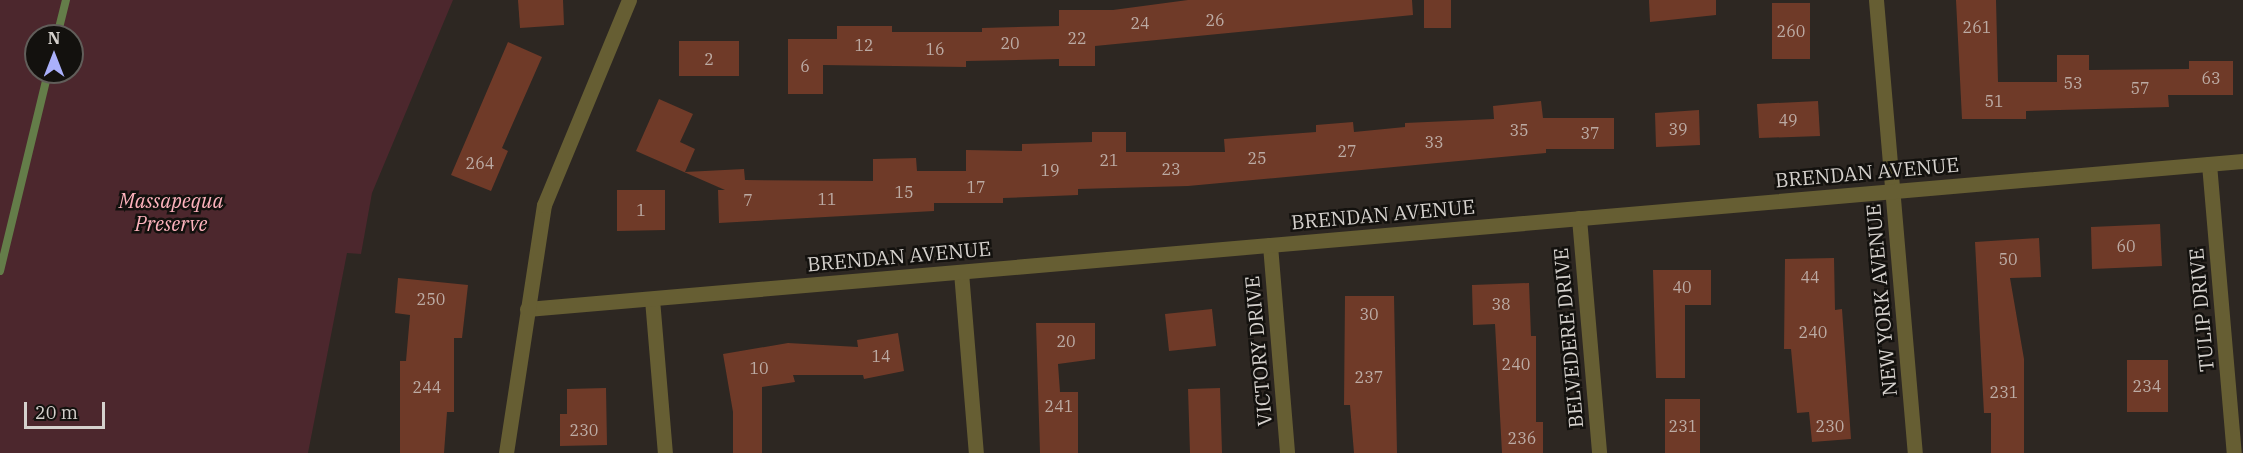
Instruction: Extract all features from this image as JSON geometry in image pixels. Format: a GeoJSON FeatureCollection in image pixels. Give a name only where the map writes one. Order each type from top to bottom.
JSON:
{"type":"FeatureCollection","features":[{"type":"Feature","properties":{"kind":"street"},"geometry":{"type":"LineString","coordinates":[[506,453],[526,309],[544,205],[629,0]]}},
{"type":"Feature","properties":{"kind":"street","name":"NEW YORK AVENUE"},"geometry":{"type":"LineString","coordinates":[[1876,0],[1916,453]]}},
{"type":"Feature","properties":{"kind":"street","name":"BRENDAN AVENUE"},"geometry":{"type":"LineString","coordinates":[[526,309],[2243,161]]}},
{"type":"Feature","properties":{"kind":"street","name":"TULIP DRIVE"},"geometry":{"type":"LineString","coordinates":[[2209,164],[2234,453]]}},
{"type":"Feature","properties":{"kind":"street","name":"BELVEDERE DRIVE"},"geometry":{"type":"LineString","coordinates":[[1579,219],[1599,453]]}},
{"type":"Feature","properties":{"kind":"street","name":"VICTORY DRIVE"},"geometry":{"type":"LineString","coordinates":[[1270,245],[1287,453]]}},
{"type":"Feature","properties":{"kind":"street"},"geometry":{"type":"LineString","coordinates":[[961,272],[976,453]]}},
{"type":"Feature","properties":{"kind":"street"},"geometry":{"type":"LineString","coordinates":[[652,299],[665,453]]}},
{"type":"Feature","properties":{"kind":"green space","name":"Massapequa Preserve"},"geometry":{"type":"Polygon","coordinates":[[[0,0],[453,0],[372,193],[361,254],[347,253],[308,453],[0,453],[0,0]]]}},
{"type":"Feature","properties":{"kind":"building"},"geometry":{"type":"Polygon","coordinates":[[[518,0],[563,0],[564,25],[520,28],[518,0]]]}},
{"type":"Feature","properties":{"kind":"building"},"geometry":{"type":"Polygon","coordinates":[[[1188,0],[1412,0],[1413,15],[1095,46],[1095,66],[1059,66],[1059,59],[966,61],[966,67],[823,65],[823,94],[788,94],[788,39],[837,39],[837,26],[892,26],[892,32],[982,32],[982,28],[1059,26],[1059,10],[1113,10],[1188,0]]]}},
{"type":"Feature","properties":{"kind":"building"},"geometry":{"type":"Polygon","coordinates":[[[1424,0],[1451,0],[1451,28],[1424,28],[1424,0]]]}},
{"type":"Feature","properties":{"kind":"building"},"geometry":{"type":"Polygon","coordinates":[[[1649,0],[1716,0],[1716,15],[1650,22],[1649,0]]]}},
{"type":"Feature","properties":{"kind":"building"},"geometry":{"type":"Polygon","coordinates":[[[1956,0],[1996,0],[1998,82],[2057,82],[2057,55],[2089,55],[2089,70],[2189,69],[2189,61],[2233,61],[2233,95],[2168,95],[2169,107],[2026,111],[2026,119],[1962,119],[1956,0]]]}},
{"type":"Feature","properties":{"kind":"building"},"geometry":{"type":"Polygon","coordinates":[[[1772,3],[1810,3],[1810,59],[1772,59],[1772,3]]]}},
{"type":"Feature","properties":{"kind":"building"},"geometry":{"type":"Polygon","coordinates":[[[679,41],[739,41],[739,76],[679,76],[679,41]]]}},
{"type":"Feature","properties":{"kind":"building"},"geometry":{"type":"Polygon","coordinates":[[[508,42],[542,57],[502,148],[508,151],[491,191],[451,175],[508,42]]]}},
{"type":"Feature","properties":{"kind":"building"},"geometry":{"type":"Polygon","coordinates":[[[659,99],[693,114],[680,142],[695,149],[685,172],[744,169],[745,180],[873,181],[873,159],[916,158],[917,171],[966,171],[966,150],[1022,151],[1022,144],[1092,142],[1092,132],[1126,132],[1126,152],[1225,152],[1224,139],[1316,132],[1316,125],[1353,122],[1354,132],[1405,127],[1405,123],[1494,119],[1493,106],[1541,101],[1543,118],[1614,118],[1614,149],[1546,149],[1546,153],[1188,186],[1078,189],[1078,195],[1003,198],[1003,203],[934,203],[934,211],[719,223],[718,190],[725,190],[636,151],[659,99]]]}},
{"type":"Feature","properties":{"kind":"building"},"geometry":{"type":"Polygon","coordinates":[[[1818,101],[1820,136],[1759,138],[1757,104],[1818,101]]]}},
{"type":"Feature","properties":{"kind":"building"},"geometry":{"type":"Polygon","coordinates":[[[1699,110],[1700,145],[1656,147],[1655,113],[1699,110]]]}},
{"type":"Feature","properties":{"kind":"building"},"geometry":{"type":"Polygon","coordinates":[[[617,190],[665,190],[665,230],[617,231],[617,190]]]}},
{"type":"Feature","properties":{"kind":"building"},"geometry":{"type":"Polygon","coordinates":[[[2160,224],[2162,266],[2092,269],[2091,227],[2160,224]]]}},
{"type":"Feature","properties":{"kind":"building"},"geometry":{"type":"Polygon","coordinates":[[[2039,238],[2041,277],[2010,278],[2024,359],[2024,453],[1991,453],[1991,413],[1984,413],[1975,242],[2039,238]]]}},
{"type":"Feature","properties":{"kind":"building"},"geometry":{"type":"Polygon","coordinates":[[[1834,258],[1835,310],[1842,309],[1851,439],[1812,442],[1809,412],[1797,413],[1791,349],[1784,349],[1785,259],[1834,258]]]}},
{"type":"Feature","properties":{"kind":"building"},"geometry":{"type":"Polygon","coordinates":[[[1653,270],[1711,270],[1711,305],[1685,305],[1685,378],[1656,378],[1653,270]]]}},
{"type":"Feature","properties":{"kind":"building"},"geometry":{"type":"Polygon","coordinates":[[[398,278],[468,285],[462,338],[454,338],[454,412],[447,412],[444,453],[400,453],[400,361],[406,361],[410,315],[395,313],[398,278]]]}},
{"type":"Feature","properties":{"kind":"building"},"geometry":{"type":"Polygon","coordinates":[[[1529,283],[1531,336],[1536,336],[1536,422],[1543,422],[1543,453],[1502,453],[1495,324],[1473,325],[1472,285],[1529,283]]]}},
{"type":"Feature","properties":{"kind":"building"},"geometry":{"type":"Polygon","coordinates":[[[1345,296],[1394,296],[1397,453],[1354,453],[1350,405],[1344,405],[1345,296]]]}},
{"type":"Feature","properties":{"kind":"building"},"geometry":{"type":"Polygon","coordinates":[[[1212,309],[1216,346],[1169,351],[1165,314],[1212,309]]]}},
{"type":"Feature","properties":{"kind":"building"},"geometry":{"type":"Polygon","coordinates":[[[1036,323],[1095,323],[1095,359],[1058,364],[1060,392],[1078,392],[1078,453],[1040,453],[1036,323]]]}},
{"type":"Feature","properties":{"kind":"building"},"geometry":{"type":"Polygon","coordinates":[[[898,333],[904,371],[864,379],[863,375],[793,375],[795,382],[762,387],[762,453],[733,453],[733,412],[723,354],[788,343],[858,347],[857,340],[898,333]]]}},
{"type":"Feature","properties":{"kind":"building"},"geometry":{"type":"Polygon","coordinates":[[[2127,360],[2168,360],[2168,412],[2127,412],[2127,360]]]}},
{"type":"Feature","properties":{"kind":"building"},"geometry":{"type":"Polygon","coordinates":[[[606,388],[607,445],[560,446],[560,414],[567,414],[567,389],[606,388]]]}},
{"type":"Feature","properties":{"kind":"building"},"geometry":{"type":"Polygon","coordinates":[[[1220,388],[1222,453],[1190,453],[1188,389],[1220,388]]]}},
{"type":"Feature","properties":{"kind":"building"},"geometry":{"type":"Polygon","coordinates":[[[1665,399],[1700,399],[1700,453],[1665,453],[1665,399]]]}},
{"type":"Feature","properties":{"kind":"waterway"},"geometry":{"type":"LineString","coordinates":[[60,24],[66,0]]}},
{"type":"Feature","properties":{"kind":"waterway"},"geometry":{"type":"LineString","coordinates":[[0,271],[45,84]]}}]}
